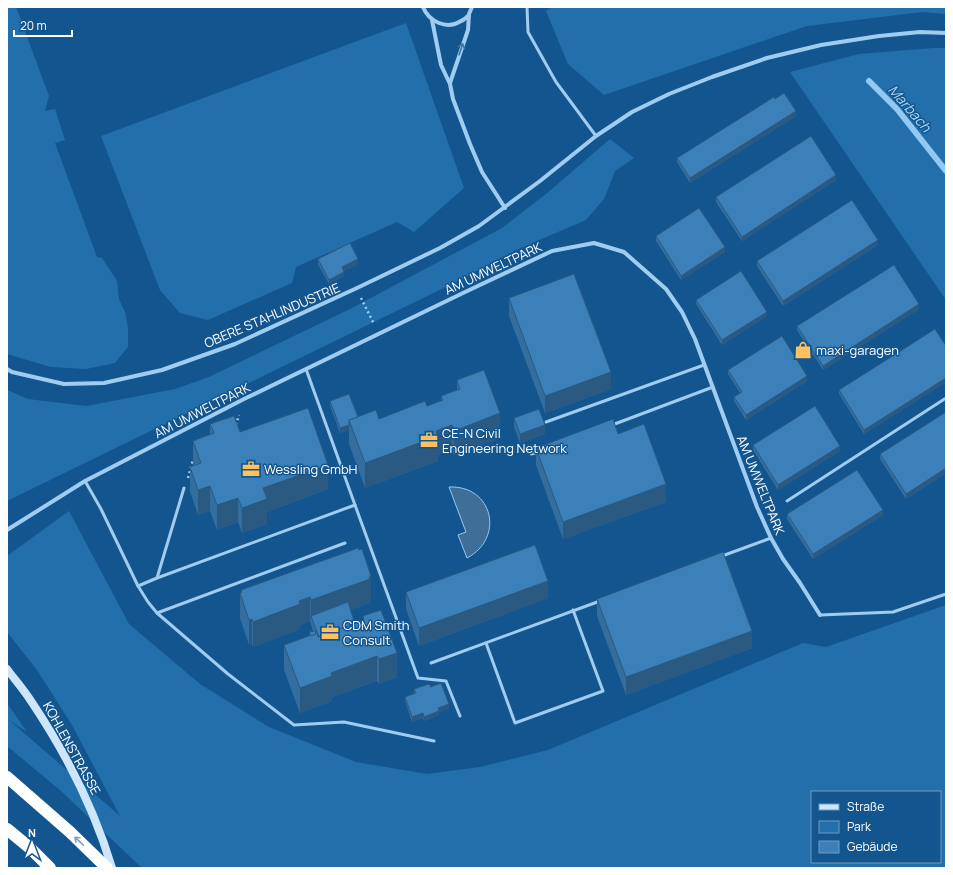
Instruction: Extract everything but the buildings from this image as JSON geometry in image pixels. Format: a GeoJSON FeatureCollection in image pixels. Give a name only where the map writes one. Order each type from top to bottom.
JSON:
{"type":"FeatureCollection","features":[{"type":"Feature","properties":{"kind":"highway"},"geometry":{"type":"LineString","coordinates":[[7,777],[70,832],[108,868]]}},
{"type":"Feature","properties":{"kind":"highway"},"geometry":{"type":"LineString","coordinates":[[7,829],[30,848],[50,868]]}},
{"type":"Feature","properties":{"kind":"street"},"geometry":{"type":"LineString","coordinates":[[424,7],[425,12],[432,20],[442,24],[452,25],[461,21],[469,14]]}},
{"type":"Feature","properties":{"kind":"street"},"geometry":{"type":"LineString","coordinates":[[450,84],[468,30],[469,14],[472,7]]}},
{"type":"Feature","properties":{"kind":"street"},"geometry":{"type":"LineString","coordinates":[[432,20],[440,65],[450,84],[453,99],[470,144],[482,172],[505,208]]}},
{"type":"Feature","properties":{"kind":"street","name":"OBERE STAHLINDUSTRIE"},"geometry":{"type":"LineString","coordinates":[[7,369],[12,372],[64,384],[104,383],[162,370],[235,344],[440,248],[479,226],[505,208],[596,136],[632,112],[669,94],[767,58],[821,45],[872,37],[920,32],[946,33]]}},
{"type":"Feature","properties":{"kind":"street","name":"AM UMWELTPARK"},"geometry":{"type":"LineString","coordinates":[[7,530],[85,481],[244,399],[552,251],[594,243],[624,252],[666,289],[682,312],[695,339],[757,507],[771,538],[820,615]]}},
{"type":"Feature","properties":{"kind":"street","name":"KOHLENSTRASSE"},"geometry":{"type":"LineString","coordinates":[[7,669],[31,700],[66,758],[98,826],[112,868]]}},
{"type":"Feature","properties":{"kind":"lane"},"geometry":{"type":"LineString","coordinates":[[528,7],[528,32],[556,82],[596,136]]}},
{"type":"Feature","properties":{"kind":"lane"},"geometry":{"type":"LineString","coordinates":[[546,422],[704,365]]}},
{"type":"Feature","properties":{"kind":"lane"},"geometry":{"type":"LineString","coordinates":[[306,369],[418,678],[446,681],[460,716]]}},
{"type":"Feature","properties":{"kind":"lane"},"geometry":{"type":"LineString","coordinates":[[606,427],[713,387]]}},
{"type":"Feature","properties":{"kind":"lane"},"geometry":{"type":"LineString","coordinates":[[787,501],[946,398]]}},
{"type":"Feature","properties":{"kind":"lane"},"geometry":{"type":"LineString","coordinates":[[532,454],[546,449]]}},
{"type":"Feature","properties":{"kind":"lane"},"geometry":{"type":"LineString","coordinates":[[85,481],[101,509],[138,586],[148,602],[158,613],[228,674],[294,725],[344,722],[434,741]]}},
{"type":"Feature","properties":{"kind":"lane"},"geometry":{"type":"LineString","coordinates":[[157,578],[184,488]]}},
{"type":"Feature","properties":{"kind":"lane"},"geometry":{"type":"LineString","coordinates":[[138,586],[355,506]]}},
{"type":"Feature","properties":{"kind":"lane"},"geometry":{"type":"LineString","coordinates":[[718,557],[771,538]]}},
{"type":"Feature","properties":{"kind":"lane"},"geometry":{"type":"LineString","coordinates":[[158,613],[345,543]]}},
{"type":"Feature","properties":{"kind":"lane"},"geometry":{"type":"LineString","coordinates":[[820,615],[893,612],[946,594]]}},
{"type":"Feature","properties":{"kind":"lane"},"geometry":{"type":"LineString","coordinates":[[431,663],[602,600]]}},
{"type":"Feature","properties":{"kind":"lane"},"geometry":{"type":"LineString","coordinates":[[486,643],[515,723],[602,691],[574,610]]}},
{"type":"Feature","properties":{"kind":"path"},"geometry":{"type":"LineString","coordinates":[[357,288],[379,334]]}},
{"type":"Feature","properties":{"kind":"path"},"geometry":{"type":"LineString","coordinates":[[235,428],[244,399]]}},
{"type":"Feature","properties":{"kind":"path"},"geometry":{"type":"LineString","coordinates":[[184,488],[194,457]]}},
{"type":"Feature","properties":{"kind":"green space"},"geometry":{"type":"Polygon","coordinates":[[[7,7],[16,7],[49,96],[45,111],[55,109],[65,140],[55,143],[97,257],[102,258],[117,281],[119,299],[125,312],[128,328],[128,347],[115,363],[86,369],[51,367],[7,354],[7,7]]]}},
{"type":"Feature","properties":{"kind":"green space"},"geometry":{"type":"Polygon","coordinates":[[[552,7],[946,7],[946,14],[922,12],[807,26],[604,95],[568,64],[546,11],[552,7]]]}},
{"type":"Feature","properties":{"kind":"green space"},"geometry":{"type":"Polygon","coordinates":[[[406,23],[464,188],[414,232],[397,222],[296,267],[292,283],[208,320],[180,313],[160,290],[101,136],[406,23]]]}},
{"type":"Feature","properties":{"kind":"green space"},"geometry":{"type":"Polygon","coordinates":[[[946,48],[946,300],[790,72],[859,54],[946,48]]]}},
{"type":"Feature","properties":{"kind":"green space"},"geometry":{"type":"Polygon","coordinates":[[[610,139],[634,158],[615,171],[604,199],[586,220],[516,250],[458,281],[7,501],[7,390],[28,399],[86,406],[175,389],[209,377],[352,308],[502,228],[546,194],[610,139]]]}},
{"type":"Feature","properties":{"kind":"green space"},"geometry":{"type":"Polygon","coordinates":[[[69,511],[129,624],[200,684],[269,727],[356,762],[427,774],[480,767],[548,750],[803,643],[826,647],[946,605],[946,868],[142,868],[61,791],[7,746],[7,703],[27,732],[9,720],[120,816],[72,725],[37,670],[7,632],[7,556],[69,511]]]}},
{"type":"Feature","properties":{"kind":"shaded area"},"geometry":{"type":"Polygon","coordinates":[[[449,487],[464,489],[476,494],[484,503],[489,514],[490,526],[486,538],[479,549],[467,558],[458,535],[466,532],[449,487]]]}},
{"type":"Feature","properties":{"kind":"waterway","name":"Marbach"},"geometry":{"type":"LineString","coordinates":[[869,81],[897,109],[946,171]]}},
{"type":"Feature","properties":{"kind":"place","name":"maxi-garagen"},"geometry":{"type":"Point","coordinates":[803,350]}},
{"type":"Feature","properties":{"kind":"place","name":"CE-N Civil Engineering Network"},"geometry":{"type":"Point","coordinates":[429,440]}},
{"type":"Feature","properties":{"kind":"place","name":"Wessling GmbH"},"geometry":{"type":"Point","coordinates":[251,469]}},
{"type":"Feature","properties":{"kind":"place","name":"CDM Smith Consult"},"geometry":{"type":"Point","coordinates":[330,632]}}]}
